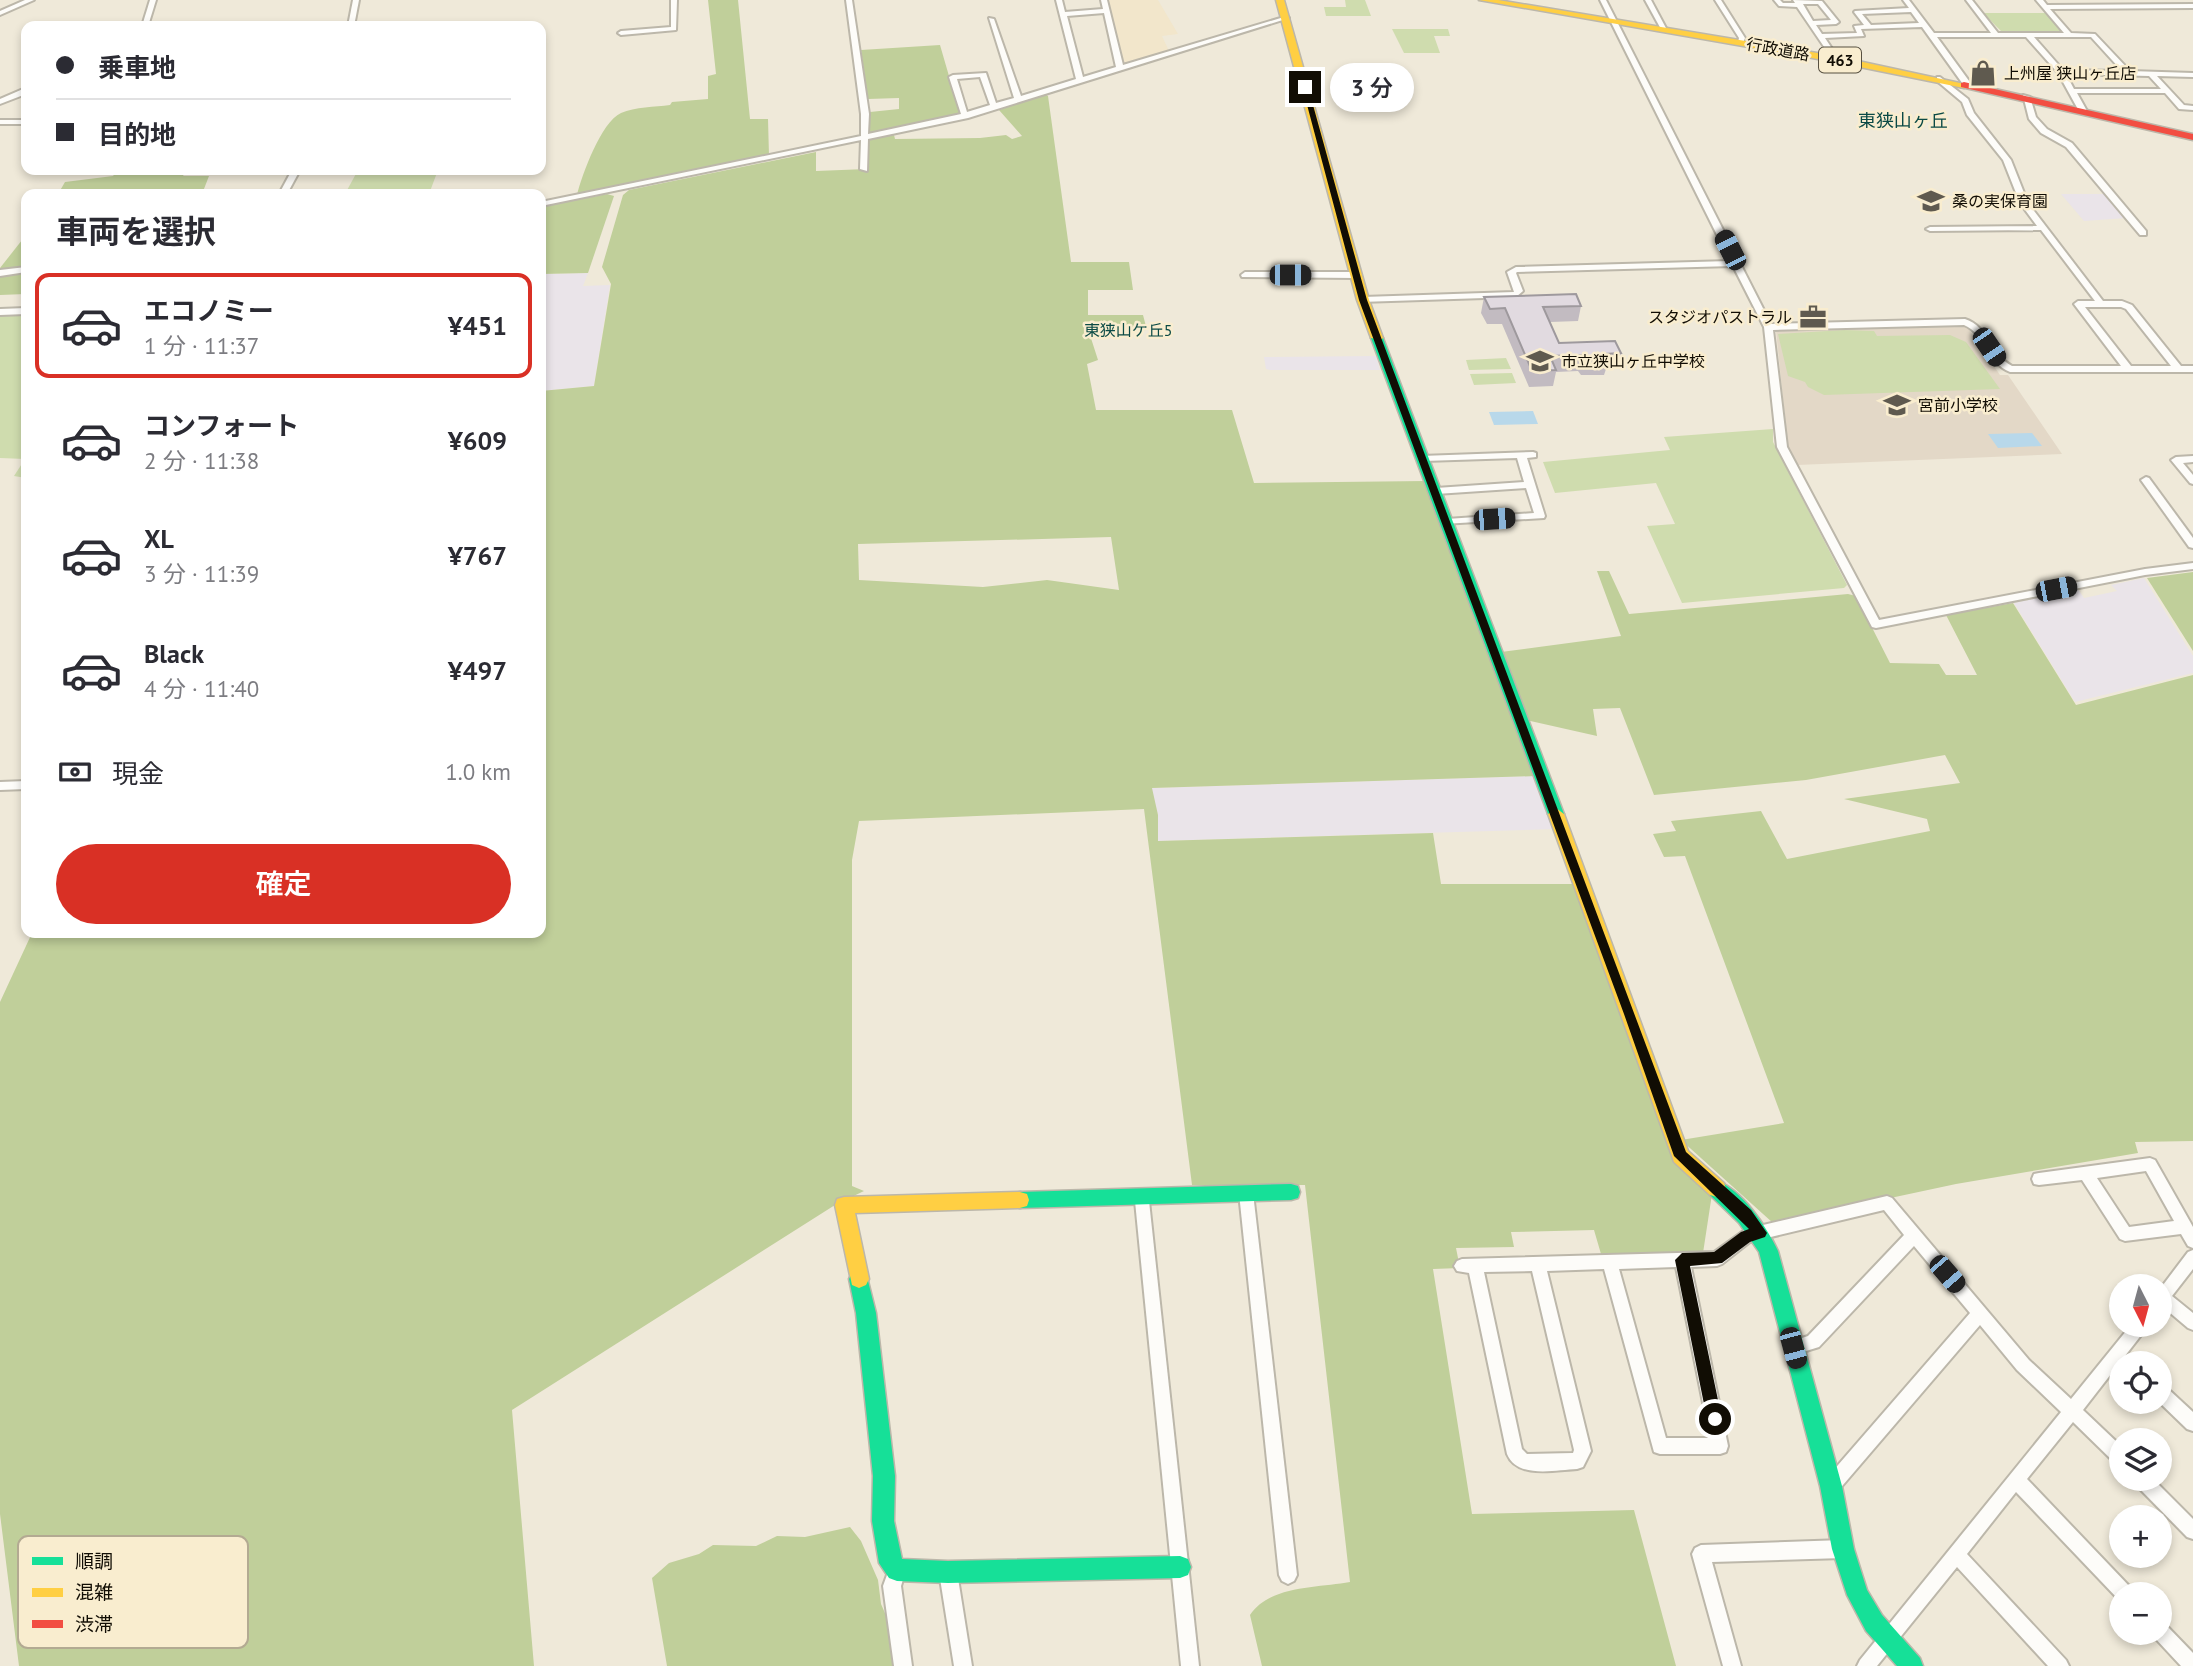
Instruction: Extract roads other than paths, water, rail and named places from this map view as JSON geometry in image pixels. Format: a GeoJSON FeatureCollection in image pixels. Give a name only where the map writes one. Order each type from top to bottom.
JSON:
{"type":"FeatureCollection","features":[{"type":"Feature","properties":{"kind":"main road"},"geometry":{"type":"LineString","coordinates":[[1280,0],[1363,300],[1424,458],[1681,1156],[1746,1215],[1760,1233],[1768,1251],[1830,1486],[1843,1549],[1858,1595],[1869,1615],[1912,1666]]}},
{"type":"Feature","properties":{"kind":"main road","name":"行政道路"},"geometry":{"type":"LineString","coordinates":[[1483,0],[1940,79],[2193,137]]}},
{"type":"Feature","properties":{"kind":"main road"},"geometry":{"type":"LineString","coordinates":[[1180,1567],[948,1572],[897,1570],[887,1558],[883,1521],[884,1476],[866,1313],[844,1205],[1291,1192]]}},
{"type":"Feature","properties":{"kind":"street"},"geometry":{"type":"LineString","coordinates":[[0,13],[30,0]]}},
{"type":"Feature","properties":{"kind":"street"},"geometry":{"type":"LineString","coordinates":[[147,21],[153,0]]}},
{"type":"Feature","properties":{"kind":"street"},"geometry":{"type":"LineString","coordinates":[[352,21],[356,0]]}},
{"type":"Feature","properties":{"kind":"street"},"geometry":{"type":"LineString","coordinates":[[621,33],[674,29],[674,0]]}},
{"type":"Feature","properties":{"kind":"street"},"geometry":{"type":"LineString","coordinates":[[849,0],[865,114],[864,169]]}},
{"type":"Feature","properties":{"kind":"street"},"geometry":{"type":"LineString","coordinates":[[1059,0],[1080,80]]}},
{"type":"Feature","properties":{"kind":"street"},"geometry":{"type":"LineString","coordinates":[[1104,0],[1120,68]]}},
{"type":"Feature","properties":{"kind":"street"},"geometry":{"type":"LineString","coordinates":[[1603,0],[1768,327],[1782,447],[1876,624],[2145,572],[2193,566]]}},
{"type":"Feature","properties":{"kind":"street"},"geometry":{"type":"LineString","coordinates":[[1648,0],[1664,30]]}},
{"type":"Feature","properties":{"kind":"street"},"geometry":{"type":"LineString","coordinates":[[1718,0],[1742,38],[1741,43]]}},
{"type":"Feature","properties":{"kind":"street"},"geometry":{"type":"LineString","coordinates":[[1777,0],[1781,5],[1820,2],[1836,22],[1812,23]]}},
{"type":"Feature","properties":{"kind":"street"},"geometry":{"type":"LineString","coordinates":[[1906,0],[1968,85]]}},
{"type":"Feature","properties":{"kind":"street"},"geometry":{"type":"LineString","coordinates":[[1969,0],[1996,35]]}},
{"type":"Feature","properties":{"kind":"street"},"geometry":{"type":"LineString","coordinates":[[2039,0],[2068,35]]}},
{"type":"Feature","properties":{"kind":"street"},"geometry":{"type":"LineString","coordinates":[[2063,0],[2069,7]]}},
{"type":"Feature","properties":{"kind":"street"},"geometry":{"type":"LineString","coordinates":[[1798,2],[1835,59]]}},
{"type":"Feature","properties":{"kind":"street"},"geometry":{"type":"LineString","coordinates":[[2046,7],[2193,6]]}},
{"type":"Feature","properties":{"kind":"street"},"geometry":{"type":"LineString","coordinates":[[1869,26],[1857,12],[1913,10]]}},
{"type":"Feature","properties":{"kind":"street"},"geometry":{"type":"LineString","coordinates":[[1063,14],[1108,11]]}},
{"type":"Feature","properties":{"kind":"street"},"geometry":{"type":"LineString","coordinates":[[546,203],[965,116],[1286,18]]}},
{"type":"Feature","properties":{"kind":"street"},"geometry":{"type":"LineString","coordinates":[[991,19],[1018,99]]}},
{"type":"Feature","properties":{"kind":"street"},"geometry":{"type":"LineString","coordinates":[[1821,36],[1862,35],[1856,26],[1924,25]]}},
{"type":"Feature","properties":{"kind":"street"},"geometry":{"type":"LineString","coordinates":[[1932,35],[2093,35],[2127,72]]}},
{"type":"Feature","properties":{"kind":"street"},"geometry":{"type":"LineString","coordinates":[[2028,35],[2061,72],[2083,111]]}},
{"type":"Feature","properties":{"kind":"street"},"geometry":{"type":"LineString","coordinates":[[2061,72],[2193,75]]}},
{"type":"Feature","properties":{"kind":"street"},"geometry":{"type":"LineString","coordinates":[[2150,73],[2182,107],[2193,108]]}},
{"type":"Feature","properties":{"kind":"street"},"geometry":{"type":"LineString","coordinates":[[965,116],[953,77],[984,75],[994,107]]}},
{"type":"Feature","properties":{"kind":"street"},"geometry":{"type":"LineString","coordinates":[[1940,79],[1965,101],[1970,113],[2007,160],[2024,203],[2102,304]]}},
{"type":"Feature","properties":{"kind":"street"},"geometry":{"type":"LineString","coordinates":[[2072,91],[2166,91]]}},
{"type":"Feature","properties":{"kind":"street"},"geometry":{"type":"LineString","coordinates":[[0,102],[21,93]]}},
{"type":"Feature","properties":{"kind":"street"},"geometry":{"type":"LineString","coordinates":[[2026,97],[2032,117],[2043,131],[2069,145],[2143,233]]}},
{"type":"Feature","properties":{"kind":"street"},"geometry":{"type":"LineString","coordinates":[[0,122],[21,122]]}},
{"type":"Feature","properties":{"kind":"street"},"geometry":{"type":"LineString","coordinates":[[1930,229],[2043,228]]}},
{"type":"Feature","properties":{"kind":"street"},"geometry":{"type":"LineString","coordinates":[[1363,300],[1516,294],[1519,291],[1511,272],[1516,270],[1737,263]]}},
{"type":"Feature","properties":{"kind":"street"},"geometry":{"type":"LineString","coordinates":[[0,273],[21,271]]}},
{"type":"Feature","properties":{"kind":"street"},"geometry":{"type":"LineString","coordinates":[[1245,275],[1357,275]]}},
{"type":"Feature","properties":{"kind":"street"},"geometry":{"type":"LineString","coordinates":[[2128,369],[2078,304],[2122,304],[2129,307],[2178,369]]}},
{"type":"Feature","properties":{"kind":"street"},"geometry":{"type":"LineString","coordinates":[[0,312],[21,311]]}},
{"type":"Feature","properties":{"kind":"street"},"geometry":{"type":"LineString","coordinates":[[1768,327],[1965,322],[1976,328],[2002,366],[2010,369],[2193,369]]}},
{"type":"Feature","properties":{"kind":"street"},"geometry":{"type":"LineString","coordinates":[[1424,458],[1533,455]]}},
{"type":"Feature","properties":{"kind":"street"},"geometry":{"type":"LineString","coordinates":[[1447,523],[1540,516],[1521,456]]}},
{"type":"Feature","properties":{"kind":"street"},"geometry":{"type":"LineString","coordinates":[[2193,459],[2176,460],[2193,481]]}},
{"type":"Feature","properties":{"kind":"street"},"geometry":{"type":"LineString","coordinates":[[2146,480],[2193,545]]}},
{"type":"Feature","properties":{"kind":"street"},"geometry":{"type":"LineString","coordinates":[[1436,491],[1530,485]]}},
{"type":"Feature","properties":{"kind":"street"},"geometry":{"type":"LineString","coordinates":[[0,786],[21,785]]}},
{"type":"Feature","properties":{"kind":"street"},"geometry":{"type":"LineString","coordinates":[[2039,1179],[2150,1164],[2193,1241]]}},
{"type":"Feature","properties":{"kind":"street"},"geometry":{"type":"LineString","coordinates":[[2085,1172],[2125,1234],[2184,1227]]}},
{"type":"Feature","properties":{"kind":"street"},"geometry":{"type":"LineString","coordinates":[[1246,1193],[1288,1575]]}},
{"type":"Feature","properties":{"kind":"street"},"geometry":{"type":"LineString","coordinates":[[1142,1198],[1190,1666]]}},
{"type":"Feature","properties":{"kind":"street"},"geometry":{"type":"LineString","coordinates":[[1538,1265],[1583,1451],[1577,1461],[1524,1462],[1515,1454],[1469,1266],[1717,1259],[1746,1236],[1887,1203],[2023,1365],[2109,1445]]}},
{"type":"Feature","properties":{"kind":"street"},"geometry":{"type":"LineString","coordinates":[[1793,1348],[1813,1342],[1914,1235]]}},
{"type":"Feature","properties":{"kind":"street"},"geometry":{"type":"LineString","coordinates":[[2172,1284],[2193,1257]]}},
{"type":"Feature","properties":{"kind":"street"},"geometry":{"type":"LineString","coordinates":[[1610,1262],[1660,1446],[1720,1446],[1682,1260]]}},
{"type":"Feature","properties":{"kind":"street"},"geometry":{"type":"LineString","coordinates":[[2172,1307],[2193,1323]]}},
{"type":"Feature","properties":{"kind":"street"},"geometry":{"type":"LineString","coordinates":[[1830,1486],[1980,1312]]}},
{"type":"Feature","properties":{"kind":"street"},"geometry":{"type":"LineString","coordinates":[[1866,1666],[2071,1410],[2109,1373]]}},
{"type":"Feature","properties":{"kind":"street"},"geometry":{"type":"LineString","coordinates":[[2172,1403],[2193,1423]]}},
{"type":"Feature","properties":{"kind":"street"},"geometry":{"type":"LineString","coordinates":[[2015,1480],[2113,1582]]}},
{"type":"Feature","properties":{"kind":"street"},"geometry":{"type":"LineString","coordinates":[[2154,1491],[2193,1531]]}},
{"type":"Feature","properties":{"kind":"street"},"geometry":{"type":"LineString","coordinates":[[1732,1666],[1701,1554],[1843,1549]]}},
{"type":"Feature","properties":{"kind":"street"},"geometry":{"type":"LineString","coordinates":[[1956,1554],[2060,1666]]}},
{"type":"Feature","properties":{"kind":"street"},"geometry":{"type":"LineString","coordinates":[[897,1570],[892,1586],[903,1666]]}},
{"type":"Feature","properties":{"kind":"street"},"geometry":{"type":"LineString","coordinates":[[948,1572],[962,1666]]}},
{"type":"Feature","properties":{"kind":"street"},"geometry":{"type":"LineString","coordinates":[[2172,1644],[2193,1666]]}},
{"type":"Feature","properties":{"kind":"water"},"geometry":{"type":"Polygon","coordinates":[[[1533,411],[1538,424],[1494,425],[1489,412],[1533,411]]]}},
{"type":"Feature","properties":{"kind":"water"},"geometry":{"type":"Polygon","coordinates":[[[2032,433],[2042,446],[1998,448],[1988,434],[2032,433]]]}},
{"type":"Feature","properties":{"kind":"place","name":"上州屋 狭山ヶ丘店"},"geometry":{"type":"Point","coordinates":[1983,73]}},
{"type":"Feature","properties":{"kind":"place","name":"桑の実保育園"},"geometry":{"type":"Point","coordinates":[1931,201]}},
{"type":"Feature","properties":{"kind":"place","name":"スタジオパストラル"},"geometry":{"type":"Point","coordinates":[1813,317]}},
{"type":"Feature","properties":{"kind":"place","name":"市立狭山ヶ丘中学校"},"geometry":{"type":"Point","coordinates":[1540,361]}},
{"type":"Feature","properties":{"kind":"place","name":"宮前小学校"},"geometry":{"type":"Point","coordinates":[1897,405]}},
{"type":"Feature","properties":{"kind":"district","name":"東狭山ヶ丘"},"geometry":{"type":"Point","coordinates":[1903,121]}},
{"type":"Feature","properties":{"kind":"district","name":"東狭山ケ丘5"},"geometry":{"type":"Point","coordinates":[1128,330]}}]}
